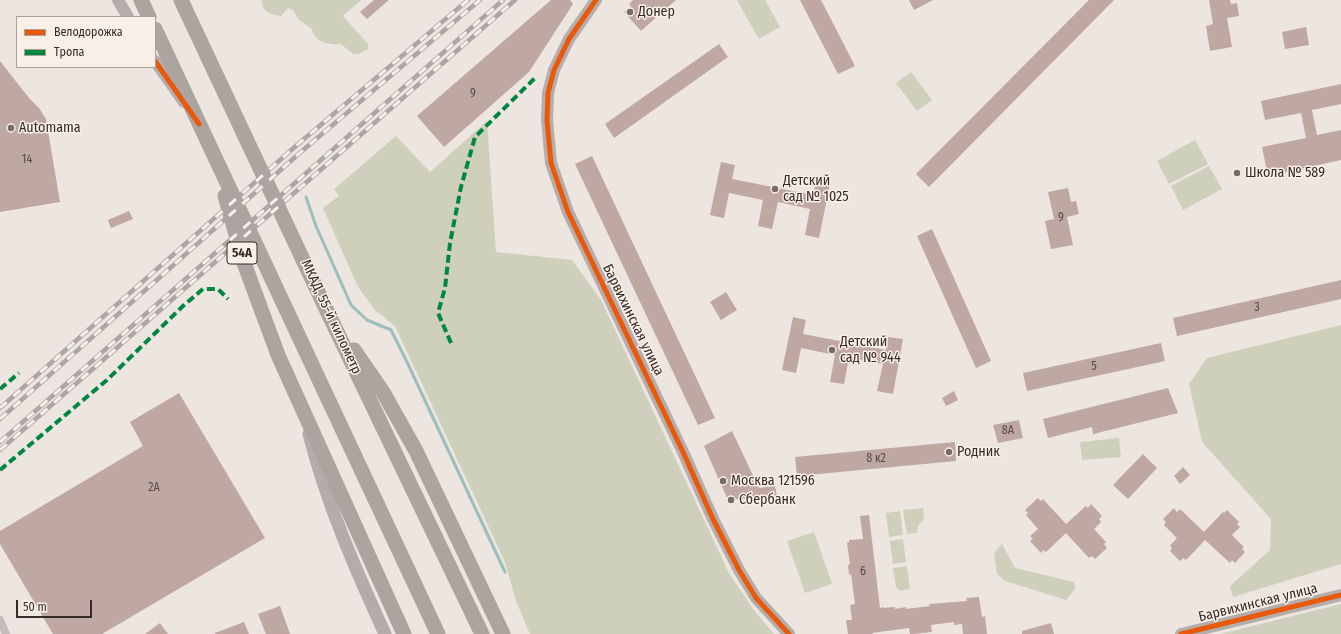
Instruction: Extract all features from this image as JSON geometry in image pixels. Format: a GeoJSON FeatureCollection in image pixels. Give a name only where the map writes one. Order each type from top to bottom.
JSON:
{"type":"FeatureCollection","features":[{"type":"Feature","properties":{"kind":"highway"},"geometry":{"type":"LineString","coordinates":[[141,0],[149,16]]}},
{"type":"Feature","properties":{"kind":"highway","name":"МКАД, 55-й километр"},"geometry":{"type":"LineString","coordinates":[[181,0],[328,313],[482,634]]}},
{"type":"Feature","properties":{"kind":"highway"},"geometry":{"type":"LineString","coordinates":[[156,31],[438,634]]}},
{"type":"Feature","properties":{"kind":"highway","name":"54А"},"geometry":{"type":"LineString","coordinates":[[211,149],[244,263],[278,355],[404,634]]}},
{"type":"Feature","properties":{"kind":"highway"},"geometry":{"type":"LineString","coordinates":[[328,313],[383,392],[416,451],[503,634]]}},
{"type":"Feature","properties":{"kind":"main road"},"geometry":{"type":"LineString","coordinates":[[304,415],[314,456],[332,510],[353,564],[385,634]]}},
{"type":"Feature","properties":{"kind":"street"},"geometry":{"type":"LineString","coordinates":[[118,0],[127,16]]}},
{"type":"Feature","properties":{"kind":"street","name":"Барвихинская улица"},"geometry":{"type":"LineString","coordinates":[[596,0],[569,40],[553,74],[548,93],[547,120],[551,163],[568,212],[683,452],[713,519],[739,570],[756,598],[789,634]]}},
{"type":"Feature","properties":{"kind":"street"},"geometry":{"type":"LineString","coordinates":[[156,62],[199,124]]}},
{"type":"Feature","properties":{"kind":"street","name":"Барвихинская улица"},"geometry":{"type":"LineString","coordinates":[[1181,634],[1341,595]]}},
{"type":"Feature","properties":{"kind":"street"},"geometry":{"type":"LineString","coordinates":[[0,620],[6,634]]}},
{"type":"Feature","properties":{"kind":"green space"},"geometry":{"type":"Polygon","coordinates":[[[262,0],[361,0],[343,16],[368,44],[368,49],[358,54],[353,54],[341,44],[323,42],[316,37],[312,29],[299,20],[293,10],[288,8],[281,16],[270,13],[263,8],[262,0]]]}},
{"type":"Feature","properties":{"kind":"green space"},"geometry":{"type":"Polygon","coordinates":[[[737,0],[765,0],[780,27],[759,39],[737,0]]]}},
{"type":"Feature","properties":{"kind":"green space"},"geometry":{"type":"Polygon","coordinates":[[[911,72],[932,100],[917,111],[896,83],[911,72]]]}},
{"type":"Feature","properties":{"kind":"green space"},"geometry":{"type":"Polygon","coordinates":[[[487,121],[496,252],[572,260],[601,300],[729,573],[753,609],[774,634],[530,634],[516,601],[505,562],[395,326],[375,310],[358,287],[323,208],[339,196],[334,189],[396,136],[430,172],[487,121]]]}},
{"type":"Feature","properties":{"kind":"green space"},"geometry":{"type":"Polygon","coordinates":[[[1195,140],[1208,164],[1169,184],[1157,161],[1195,140]]]}},
{"type":"Feature","properties":{"kind":"green space"},"geometry":{"type":"Polygon","coordinates":[[[1209,166],[1222,189],[1183,210],[1171,186],[1209,166]]]}},
{"type":"Feature","properties":{"kind":"green space"},"geometry":{"type":"Polygon","coordinates":[[[1341,325],[1341,564],[1233,597],[1230,586],[1270,550],[1271,519],[1202,442],[1189,384],[1207,358],[1341,325]]]}},
{"type":"Feature","properties":{"kind":"green space"},"geometry":{"type":"Polygon","coordinates":[[[1119,438],[1121,457],[1082,460],[1080,442],[1119,438]]]}},
{"type":"Feature","properties":{"kind":"green space"},"geometry":{"type":"Polygon","coordinates":[[[923,508],[924,519],[918,526],[917,533],[907,534],[903,510],[923,508]]]}},
{"type":"Feature","properties":{"kind":"green space"},"geometry":{"type":"Polygon","coordinates":[[[900,511],[903,535],[889,537],[886,513],[900,511]]]}},
{"type":"Feature","properties":{"kind":"green space"},"geometry":{"type":"Polygon","coordinates":[[[814,532],[832,584],[805,593],[787,541],[814,532]]]}},
{"type":"Feature","properties":{"kind":"green space"},"geometry":{"type":"Polygon","coordinates":[[[903,539],[906,562],[893,564],[890,541],[903,539]]]}},
{"type":"Feature","properties":{"kind":"green space"},"geometry":{"type":"Polygon","coordinates":[[[1002,544],[1015,568],[1074,582],[1075,589],[1066,600],[1005,581],[997,574],[994,553],[1002,544]]]}},
{"type":"Feature","properties":{"kind":"green space"},"geometry":{"type":"Polygon","coordinates":[[[907,566],[910,589],[900,591],[896,587],[893,568],[907,566]]]}},
{"type":"Feature","properties":{"kind":"green space"},"geometry":{"type":"Polygon","coordinates":[[[1341,604],[1341,634],[1220,634],[1341,604]]]}},
{"type":"Feature","properties":{"kind":"building"},"geometry":{"type":"Polygon","coordinates":[[[374,0],[389,0],[367,19],[360,12],[374,0]]]}},
{"type":"Feature","properties":{"kind":"building"},"geometry":{"type":"Polygon","coordinates":[[[551,0],[570,0],[573,4],[529,72],[444,147],[417,116],[551,0]]]}},
{"type":"Feature","properties":{"kind":"building"},"geometry":{"type":"Polygon","coordinates":[[[633,0],[676,0],[641,31],[624,12],[631,6],[629,4],[633,0]]]}},
{"type":"Feature","properties":{"kind":"building"},"geometry":{"type":"Polygon","coordinates":[[[800,0],[821,0],[855,66],[838,74],[800,0]]]}},
{"type":"Feature","properties":{"kind":"building"},"geometry":{"type":"Polygon","coordinates":[[[909,0],[933,0],[914,10],[909,0]]]}},
{"type":"Feature","properties":{"kind":"building"},"geometry":{"type":"Polygon","coordinates":[[[1089,0],[1114,0],[929,187],[916,174],[1089,0]]]}},
{"type":"Feature","properties":{"kind":"building"},"geometry":{"type":"Polygon","coordinates":[[[1209,0],[1230,0],[1231,4],[1237,3],[1239,16],[1227,18],[1232,47],[1210,51],[1206,26],[1213,24],[1209,0]]]}},
{"type":"Feature","properties":{"kind":"building"},"geometry":{"type":"Polygon","coordinates":[[[1306,27],[1309,45],[1285,49],[1282,32],[1306,27]]]}},
{"type":"Feature","properties":{"kind":"building"},"geometry":{"type":"Polygon","coordinates":[[[719,44],[728,57],[614,138],[605,124],[719,44]]]}},
{"type":"Feature","properties":{"kind":"building"},"geometry":{"type":"Polygon","coordinates":[[[0,61],[29,98],[39,108],[46,119],[60,202],[0,212],[0,61]]]}},
{"type":"Feature","properties":{"kind":"building"},"geometry":{"type":"Polygon","coordinates":[[[1341,84],[1341,104],[1312,110],[1317,135],[1341,130],[1341,160],[1268,176],[1262,147],[1306,138],[1301,113],[1265,120],[1261,101],[1341,84]]]}},
{"type":"Feature","properties":{"kind":"building"},"geometry":{"type":"Polygon","coordinates":[[[592,156],[715,418],[698,425],[575,164],[592,156]]]}},
{"type":"Feature","properties":{"kind":"building"},"geometry":{"type":"Polygon","coordinates":[[[721,162],[735,165],[732,179],[813,195],[816,182],[830,184],[819,238],[805,235],[810,209],[778,202],[772,229],[758,226],[763,200],[729,193],[724,218],[710,215],[721,162]]]}},
{"type":"Feature","properties":{"kind":"building"},"geometry":{"type":"Polygon","coordinates":[[[1068,188],[1071,202],[1076,201],[1079,214],[1067,217],[1073,245],[1051,249],[1045,221],[1054,219],[1048,192],[1068,188]]]}},
{"type":"Feature","properties":{"kind":"building"},"geometry":{"type":"Polygon","coordinates":[[[129,211],[133,219],[111,228],[108,220],[129,211]]]}},
{"type":"Feature","properties":{"kind":"building"},"geometry":{"type":"Polygon","coordinates":[[[932,229],[991,361],[976,368],[917,236],[932,229]]]}},
{"type":"Feature","properties":{"kind":"building"},"geometry":{"type":"Polygon","coordinates":[[[1341,280],[1341,299],[1177,336],[1173,318],[1341,280]]]}},
{"type":"Feature","properties":{"kind":"building"},"geometry":{"type":"Polygon","coordinates":[[[726,292],[737,310],[721,320],[710,302],[726,292]]]}},
{"type":"Feature","properties":{"kind":"building"},"geometry":{"type":"Polygon","coordinates":[[[793,317],[806,320],[803,334],[886,350],[888,337],[903,339],[893,394],[877,391],[883,364],[849,358],[844,384],[830,382],[835,355],[801,348],[796,373],[782,370],[793,317]]]}},
{"type":"Feature","properties":{"kind":"building"},"geometry":{"type":"Polygon","coordinates":[[[1161,343],[1165,361],[1027,391],[1023,373],[1161,343]]]}},
{"type":"Feature","properties":{"kind":"building"},"geometry":{"type":"Polygon","coordinates":[[[1168,388],[1178,413],[1093,434],[1092,427],[1048,438],[1043,419],[1168,388]]]}},
{"type":"Feature","properties":{"kind":"building"},"geometry":{"type":"Polygon","coordinates":[[[954,391],[958,400],[946,406],[942,398],[954,391]]]}},
{"type":"Feature","properties":{"kind":"building"},"geometry":{"type":"Polygon","coordinates":[[[179,393],[265,538],[102,634],[53,634],[0,544],[0,531],[143,446],[130,422],[179,393]]]}},
{"type":"Feature","properties":{"kind":"building"},"geometry":{"type":"Polygon","coordinates":[[[1019,420],[1023,438],[998,443],[993,425],[1019,420]]]}},
{"type":"Feature","properties":{"kind":"building"},"geometry":{"type":"Polygon","coordinates":[[[732,431],[759,488],[775,486],[777,496],[728,500],[704,446],[732,431]]]}},
{"type":"Feature","properties":{"kind":"building"},"geometry":{"type":"Polygon","coordinates":[[[955,442],[956,461],[797,476],[795,457],[955,442]]]}},
{"type":"Feature","properties":{"kind":"building"},"geometry":{"type":"Polygon","coordinates":[[[1143,454],[1157,468],[1128,499],[1113,485],[1143,454]]]}},
{"type":"Feature","properties":{"kind":"building"},"geometry":{"type":"Polygon","coordinates":[[[1183,467],[1190,475],[1180,484],[1174,476],[1183,467]]]}},
{"type":"Feature","properties":{"kind":"building"},"geometry":{"type":"Polygon","coordinates":[[[1038,498],[1041,501],[1043,499],[1066,524],[1086,506],[1088,508],[1091,504],[1102,516],[1099,519],[1101,522],[1094,529],[1106,542],[1104,544],[1107,548],[1095,559],[1092,556],[1089,558],[1066,533],[1046,552],[1043,550],[1041,553],[1030,541],[1033,539],[1030,536],[1038,529],[1026,515],[1028,513],[1025,510],[1038,498]]]}},
{"type":"Feature","properties":{"kind":"building"},"geometry":{"type":"Polygon","coordinates":[[[1174,508],[1177,512],[1180,509],[1204,532],[1223,512],[1224,513],[1227,510],[1239,522],[1237,524],[1240,527],[1232,535],[1244,547],[1242,549],[1245,552],[1235,563],[1232,560],[1230,563],[1205,540],[1186,560],[1183,558],[1180,561],[1170,551],[1172,548],[1170,546],[1177,538],[1164,525],[1166,522],[1163,519],[1174,508]]]}},
{"type":"Feature","properties":{"kind":"building"},"geometry":{"type":"Polygon","coordinates":[[[869,515],[880,608],[895,607],[895,609],[906,607],[906,609],[930,606],[929,604],[967,601],[966,598],[979,597],[982,617],[985,616],[987,634],[963,634],[962,624],[954,625],[954,622],[931,625],[932,632],[910,634],[909,628],[872,633],[873,634],[848,634],[846,620],[852,620],[850,605],[855,604],[851,574],[849,575],[848,565],[850,564],[847,543],[849,540],[863,539],[860,516],[869,515]]]}},
{"type":"Feature","properties":{"kind":"building"},"geometry":{"type":"Polygon","coordinates":[[[280,606],[290,634],[266,634],[258,614],[280,606]]]}},
{"type":"Feature","properties":{"kind":"building"},"geometry":{"type":"Polygon","coordinates":[[[244,622],[249,634],[215,634],[215,633],[244,622]]]}},
{"type":"Feature","properties":{"kind":"building"},"geometry":{"type":"Polygon","coordinates":[[[160,623],[168,634],[145,634],[160,623]]]}},
{"type":"Feature","properties":{"kind":"building"},"geometry":{"type":"Polygon","coordinates":[[[1051,623],[1054,634],[1022,634],[1022,631],[1051,623]]]}},
{"type":"Feature","properties":{"kind":"waterway"},"geometry":{"type":"LineString","coordinates":[[306,197],[316,226],[351,305],[367,320],[391,330],[505,572]]}},
{"type":"Feature","properties":{"kind":"railway"},"geometry":{"type":"LineString","coordinates":[[0,408],[297,145],[468,0]]}},
{"type":"Feature","properties":{"kind":"railway"},"geometry":{"type":"LineString","coordinates":[[0,419],[302,151],[480,0]]}},
{"type":"Feature","properties":{"kind":"railway"},"geometry":{"type":"LineString","coordinates":[[0,442],[503,0]]}},
{"type":"Feature","properties":{"kind":"railway"},"geometry":{"type":"LineString","coordinates":[[0,450],[515,0]]}},
{"type":"Feature","properties":{"kind":"marked path"},"geometry":{"type":"LineString","coordinates":[[451,343],[438,313],[445,288],[450,243],[461,187],[475,137],[535,78]]}},
{"type":"Feature","properties":{"kind":"marked path"},"geometry":{"type":"LineString","coordinates":[[0,470],[107,380],[183,306],[203,289],[218,289],[228,299]]}},
{"type":"Feature","properties":{"kind":"marked path"},"geometry":{"type":"LineString","coordinates":[[0,389],[19,373]]}},
{"type":"Feature","properties":{"kind":"cycle path"},"geometry":{"type":"LineString","coordinates":[[596,0],[569,39],[554,70],[548,93],[547,120],[551,163],[568,212],[683,452],[713,519],[739,570],[756,598],[789,634]]}},
{"type":"Feature","properties":{"kind":"cycle path"},"geometry":{"type":"LineString","coordinates":[[156,62],[199,124]]}},
{"type":"Feature","properties":{"kind":"cycle path"},"geometry":{"type":"LineString","coordinates":[[1181,634],[1341,595]]}},
{"type":"Feature","properties":{"kind":"place","name":"Донер"},"geometry":{"type":"Point","coordinates":[630,12]}},
{"type":"Feature","properties":{"kind":"place","name":"Automama"},"geometry":{"type":"Point","coordinates":[11,128]}},
{"type":"Feature","properties":{"kind":"place","name":"Школа № 589"},"geometry":{"type":"Point","coordinates":[1237,173]}},
{"type":"Feature","properties":{"kind":"place","name":"Детский сад № 1025"},"geometry":{"type":"Point","coordinates":[775,189]}},
{"type":"Feature","properties":{"kind":"place","name":"Детский сад № 944"},"geometry":{"type":"Point","coordinates":[832,350]}},
{"type":"Feature","properties":{"kind":"place","name":"Родник"},"geometry":{"type":"Point","coordinates":[949,452]}},
{"type":"Feature","properties":{"kind":"place","name":"Москва 121596"},"geometry":{"type":"Point","coordinates":[723,481]}},
{"type":"Feature","properties":{"kind":"place","name":"Сбербанк"},"geometry":{"type":"Point","coordinates":[731,500]}}]}
